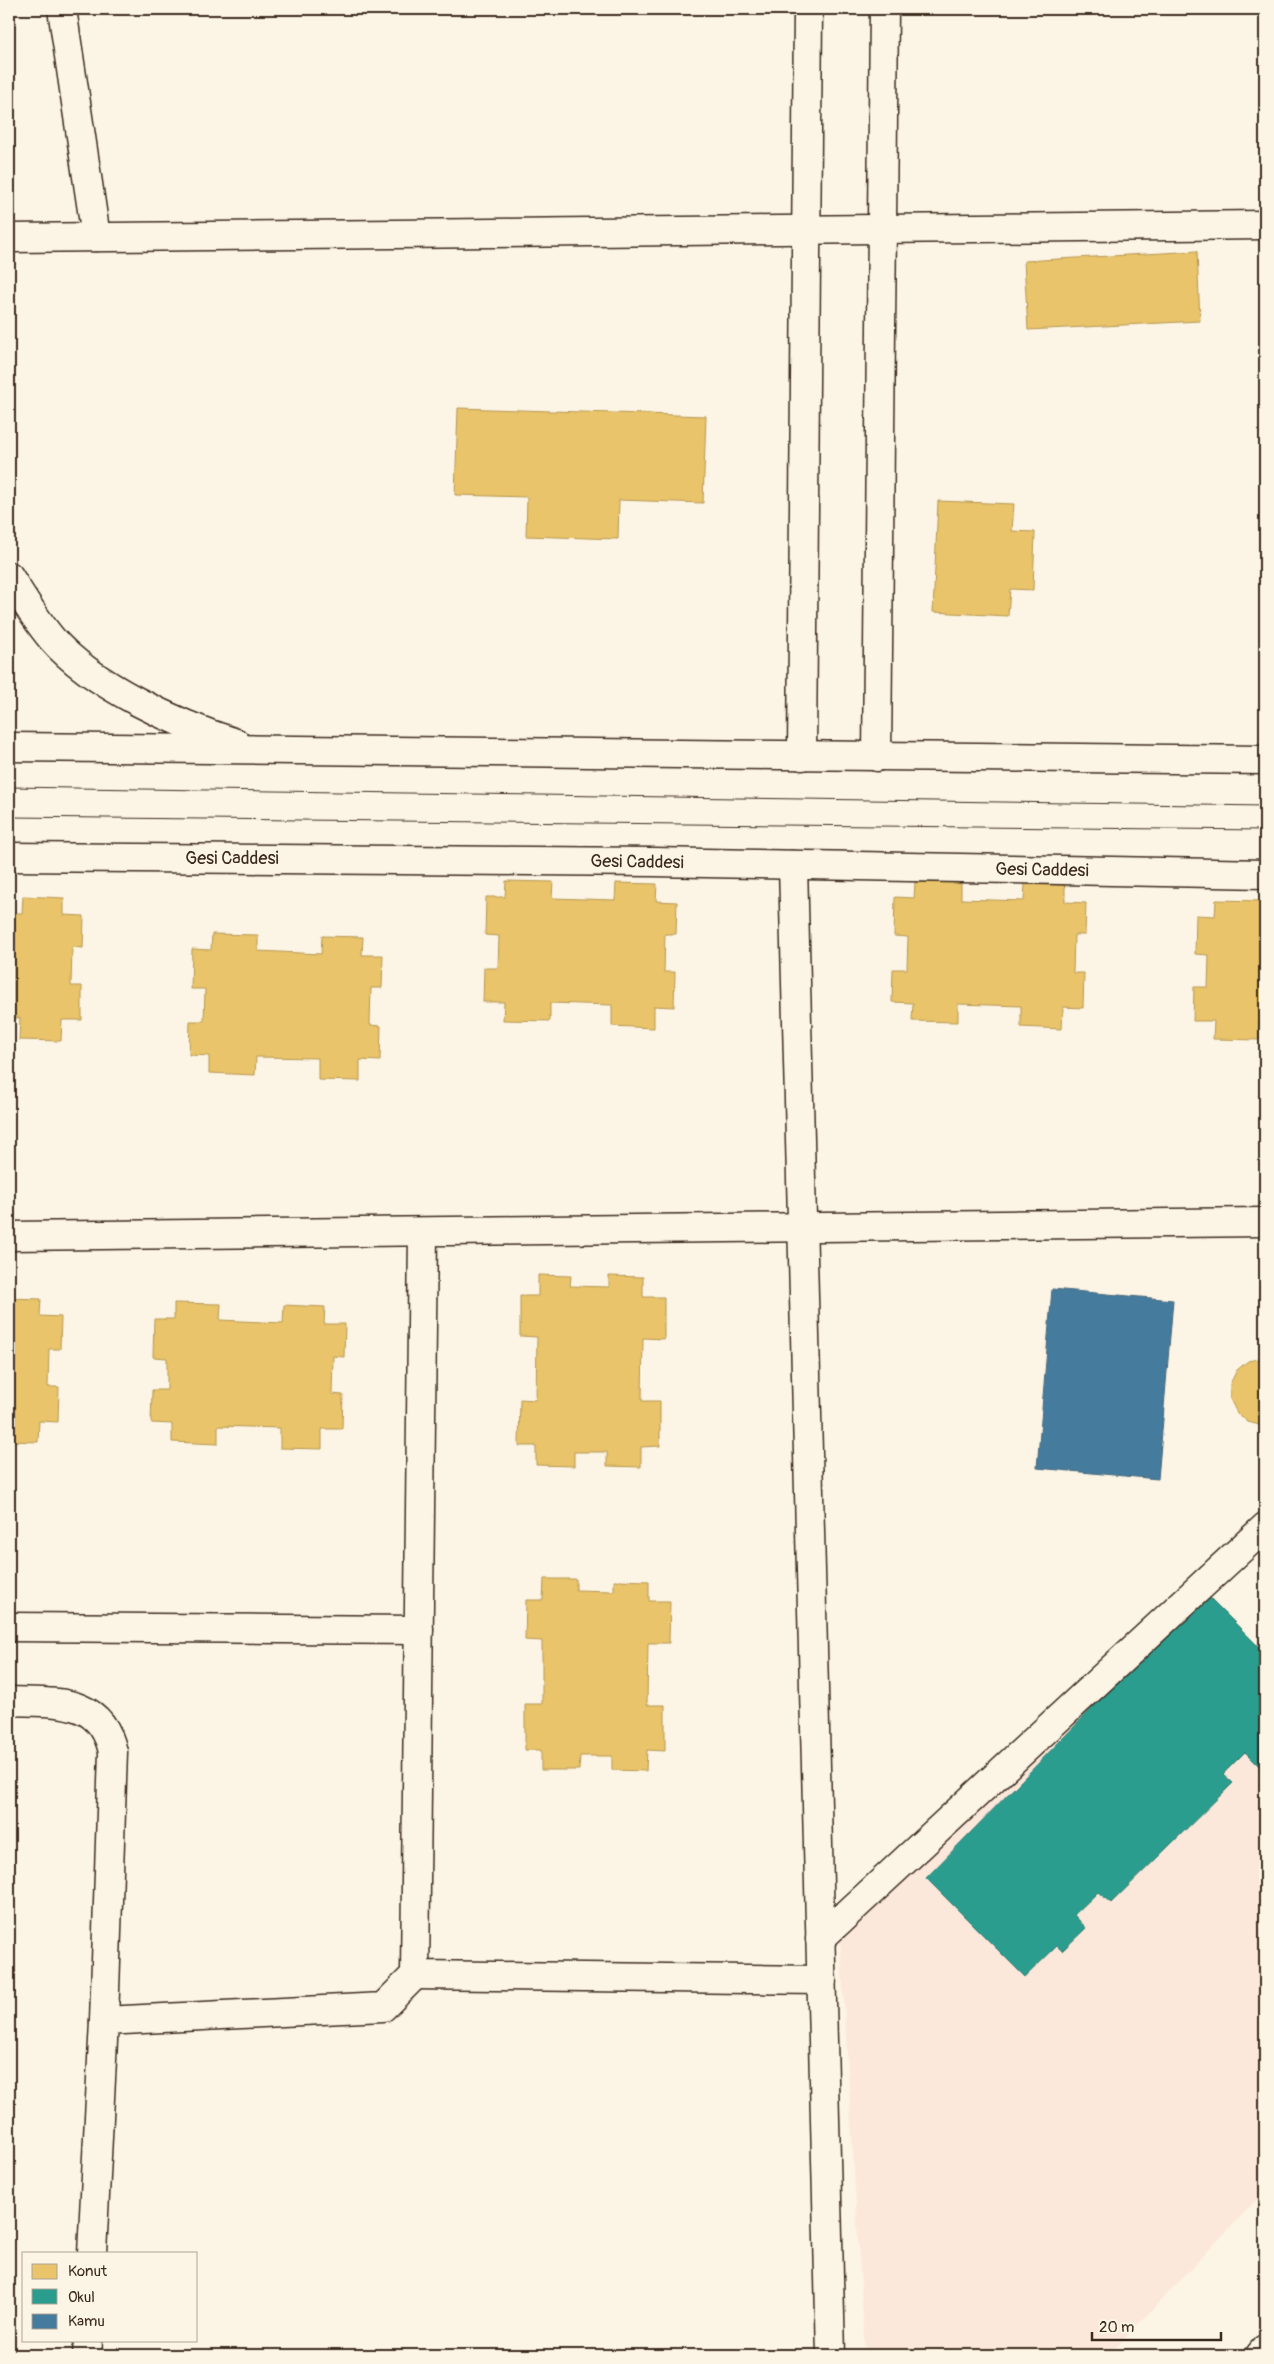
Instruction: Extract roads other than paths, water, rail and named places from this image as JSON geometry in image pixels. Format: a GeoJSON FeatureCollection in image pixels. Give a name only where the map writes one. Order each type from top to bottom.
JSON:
{"type":"FeatureCollection","features":[{"type":"Feature","properties":{"kind":"main road"},"geometry":{"type":"LineString","coordinates":[[62,9],[96,237]]}},
{"type":"Feature","properties":{"kind":"main road"},"geometry":{"type":"LineString","coordinates":[[802,756],[808,9]]}},
{"type":"Feature","properties":{"kind":"main road"},"geometry":{"type":"LineString","coordinates":[[877,757],[884,9]]}},
{"type":"Feature","properties":{"kind":"main road"},"geometry":{"type":"LineString","coordinates":[[9,238],[1265,225]]}},
{"type":"Feature","properties":{"kind":"main road"},"geometry":{"type":"LineString","coordinates":[[9,576],[52,639],[77,663],[136,701],[217,737],[259,751]]}},
{"type":"Feature","properties":{"kind":"main road"},"geometry":{"type":"LineString","coordinates":[[9,746],[259,751],[1265,760]]}},
{"type":"Feature","properties":{"kind":"main road","name":"Gesi Caddesi"},"geometry":{"type":"LineString","coordinates":[[9,857],[643,862],[1265,874]]}},
{"type":"Feature","properties":{"kind":"main road"},"geometry":{"type":"LineString","coordinates":[[793,865],[831,2355]]}},
{"type":"Feature","properties":{"kind":"main road"},"geometry":{"type":"LineString","coordinates":[[9,1236],[1265,1222]]}},
{"type":"Feature","properties":{"kind":"main road"},"geometry":{"type":"LineString","coordinates":[[104,2021],[384,2007],[415,1975],[424,1232]]}},
{"type":"Feature","properties":{"kind":"main road"},"geometry":{"type":"LineString","coordinates":[[820,1939],[1265,1527]]}},
{"type":"Feature","properties":{"kind":"main road"},"geometry":{"type":"LineString","coordinates":[[9,1627],[419,1630]]}},
{"type":"Feature","properties":{"kind":"main road"},"geometry":{"type":"LineString","coordinates":[[9,1702],[68,1703],[81,1708],[105,1727],[113,1752],[104,2021],[92,2252]]}},
{"type":"Feature","properties":{"kind":"main road"},"geometry":{"type":"LineString","coordinates":[[415,1975],[822,1980]]}},
{"type":"Feature","properties":{"kind":"main road"},"geometry":{"type":"LineString","coordinates":[[87,2355],[88,2342]]}},
{"type":"Feature","properties":{"kind":"main road"},"geometry":{"type":"LineString","coordinates":[[1260,2355],[1265,2349]]}},
{"type":"Feature","properties":{"kind":"tram line"},"geometry":{"type":"LineString","coordinates":[[9,787],[1265,806]]}},
{"type":"Feature","properties":{"kind":"tram line"},"geometry":{"type":"LineString","coordinates":[[9,817],[1265,830]]}}]}
